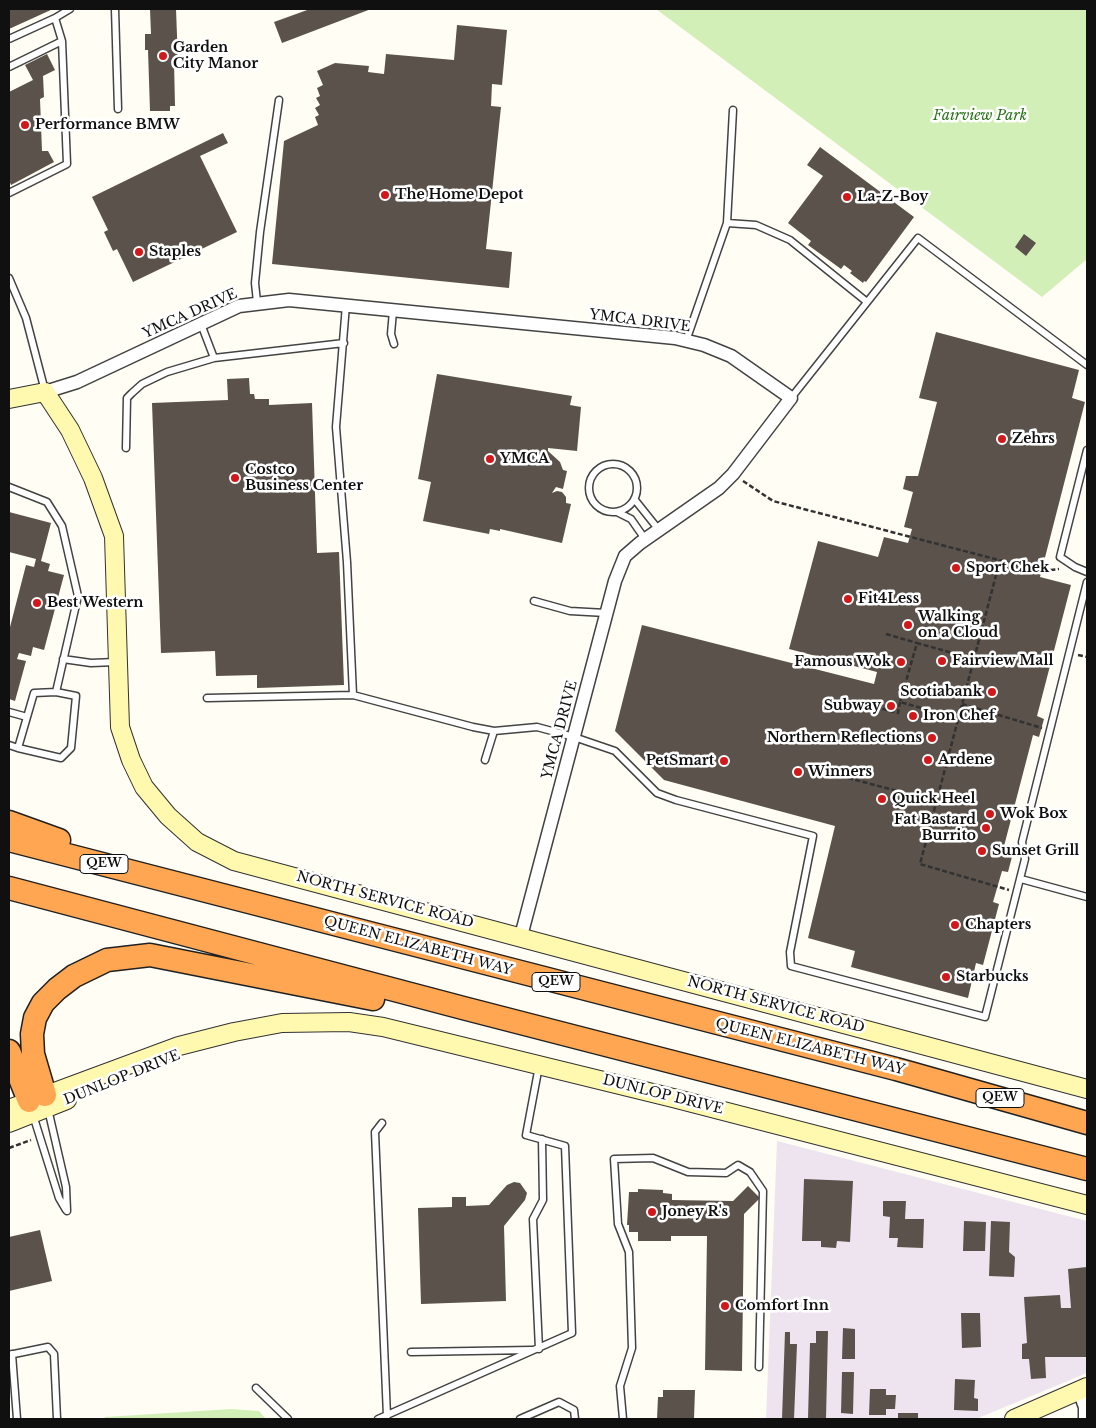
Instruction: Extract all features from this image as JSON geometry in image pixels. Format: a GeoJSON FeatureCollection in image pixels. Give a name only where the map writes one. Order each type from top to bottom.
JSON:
{"type":"FeatureCollection","features":[{"type":"Feature","properties":{"kind":"highway"},"geometry":{"type":"LineString","coordinates":[[9,822],[200,888]]}},
{"type":"Feature","properties":{"kind":"highway","name":"QUEEN ELIZABETH WAY"},"geometry":{"type":"LineString","coordinates":[[9,840],[896,1069],[1087,1122]]}},
{"type":"Feature","properties":{"kind":"highway"},"geometry":{"type":"LineString","coordinates":[[9,888],[582,1039],[1087,1168]]}},
{"type":"Feature","properties":{"kind":"highway"},"geometry":{"type":"LineString","coordinates":[[33,1105],[32,1034],[36,1018],[43,1003],[74,976],[107,960],[150,955],[582,1039]]}},
{"type":"Feature","properties":{"kind":"highway"},"geometry":{"type":"LineString","coordinates":[[9,1051],[33,1105]]}},
{"type":"Feature","properties":{"kind":"street","name":"YMCA DRIVE"},"geometry":{"type":"LineString","coordinates":[[45,392],[77,382],[239,306],[257,302],[289,300],[629,333],[686,341],[704,345],[730,356],[791,398],[734,474],[719,488],[645,539],[625,556],[616,574],[521,936]]}},
{"type":"Feature","properties":{"kind":"street"},"geometry":{"type":"LineString","coordinates":[[9,399],[45,392]]}},
{"type":"Feature","properties":{"kind":"street","name":"NORTH SERVICE ROAD"},"geometry":{"type":"LineString","coordinates":[[45,392],[70,430],[93,478],[114,536],[120,726],[131,760],[144,787],[168,816],[197,842],[234,861],[521,936],[1087,1089]]}},
{"type":"Feature","properties":{"kind":"street","name":"DUNLOP DRIVE"},"geometry":{"type":"LineString","coordinates":[[9,1123],[33,1105],[179,1046],[234,1032],[282,1023],[349,1022],[383,1027],[539,1065],[1087,1205]]}},
{"type":"Feature","properties":{"kind":"street"},"geometry":{"type":"LineString","coordinates":[[1014,1419],[1083,1389],[1085,1419]]}},
{"type":"Feature","properties":{"kind":"lane"},"geometry":{"type":"LineString","coordinates":[[9,39],[70,9]]}},
{"type":"Feature","properties":{"kind":"lane"},"geometry":{"type":"LineString","coordinates":[[115,9],[118,109]]}},
{"type":"Feature","properties":{"kind":"lane"},"geometry":{"type":"LineString","coordinates":[[9,193],[68,164],[62,41],[55,18]]}},
{"type":"Feature","properties":{"kind":"lane"},"geometry":{"type":"LineString","coordinates":[[9,68],[62,41]]}},
{"type":"Feature","properties":{"kind":"lane"},"geometry":{"type":"LineString","coordinates":[[257,302],[256,283],[260,232],[279,100]]}},
{"type":"Feature","properties":{"kind":"lane"},"geometry":{"type":"LineString","coordinates":[[686,341],[727,224],[733,110]]}},
{"type":"Feature","properties":{"kind":"lane"},"geometry":{"type":"LineString","coordinates":[[727,224],[756,225],[790,240],[867,302]]}},
{"type":"Feature","properties":{"kind":"lane"},"geometry":{"type":"LineString","coordinates":[[791,398],[918,238],[1087,365]]}},
{"type":"Feature","properties":{"kind":"lane"},"geometry":{"type":"LineString","coordinates":[[9,278],[26,318],[45,392]]}},
{"type":"Feature","properties":{"kind":"lane"},"geometry":{"type":"LineString","coordinates":[[346,305],[336,427],[347,562],[353,694]]}},
{"type":"Feature","properties":{"kind":"lane"},"geometry":{"type":"LineString","coordinates":[[393,310],[391,334],[394,344]]}},
{"type":"Feature","properties":{"kind":"lane"},"geometry":{"type":"LineString","coordinates":[[200,323],[214,358]]}},
{"type":"Feature","properties":{"kind":"lane"},"geometry":{"type":"LineString","coordinates":[[126,448],[127,398],[142,384],[167,372],[214,358],[344,343]]}},
{"type":"Feature","properties":{"kind":"lane"},"geometry":{"type":"LineString","coordinates":[[1087,450],[1060,557],[1087,572]]}},
{"type":"Feature","properties":{"kind":"lane"},"geometry":{"type":"LineString","coordinates":[[616,512],[624,510],[635,500],[638,487],[630,469],[616,463],[602,466],[596,470],[589,483],[591,498],[601,509],[616,512],[631,519],[645,539]]}},
{"type":"Feature","properties":{"kind":"lane"},"geometry":{"type":"LineString","coordinates":[[9,487],[47,502],[62,526],[78,596],[56,692]]}},
{"type":"Feature","properties":{"kind":"lane"},"geometry":{"type":"LineString","coordinates":[[635,500],[659,530]]}},
{"type":"Feature","properties":{"kind":"lane"},"geometry":{"type":"LineString","coordinates":[[207,698],[353,694],[446,720],[494,731],[536,727],[615,751],[657,793],[814,836],[790,952],[791,966],[985,1017],[1026,859],[1022,842],[1087,582]]}},
{"type":"Feature","properties":{"kind":"lane"},"geometry":{"type":"LineString","coordinates":[[534,601],[570,611],[606,613]]}},
{"type":"Feature","properties":{"kind":"lane"},"geometry":{"type":"LineString","coordinates":[[63,659],[91,663],[118,662]]}},
{"type":"Feature","properties":{"kind":"lane"},"geometry":{"type":"LineString","coordinates":[[9,745],[18,748],[61,758],[71,748],[76,696],[56,692],[34,693],[18,748]]}},
{"type":"Feature","properties":{"kind":"lane"},"geometry":{"type":"LineString","coordinates":[[9,712],[27,718]]}},
{"type":"Feature","properties":{"kind":"lane"},"geometry":{"type":"LineString","coordinates":[[485,760],[494,731]]}},
{"type":"Feature","properties":{"kind":"lane"},"geometry":{"type":"LineString","coordinates":[[1021,879],[1087,897]]}},
{"type":"Feature","properties":{"kind":"lane"},"geometry":{"type":"LineString","coordinates":[[378,1419],[572,1333],[566,1146],[526,1135],[539,1065]]}},
{"type":"Feature","properties":{"kind":"lane"},"geometry":{"type":"LineString","coordinates":[[33,1105],[66,1187],[67,1211],[59,1198],[39,1136],[33,1105]]}},
{"type":"Feature","properties":{"kind":"lane"},"geometry":{"type":"LineString","coordinates":[[382,1123],[375,1132],[387,1416]]}},
{"type":"Feature","properties":{"kind":"lane"},"geometry":{"type":"LineString","coordinates":[[537,1350],[533,1219],[544,1200],[542,1140]]}},
{"type":"Feature","properties":{"kind":"lane"},"geometry":{"type":"LineString","coordinates":[[623,1419],[620,1386],[632,1348],[630,1261],[629,1252],[618,1224],[614,1159],[653,1158],[688,1172],[726,1173],[738,1165],[750,1172],[763,1191],[759,1367]]}},
{"type":"Feature","properties":{"kind":"lane"},"geometry":{"type":"LineString","coordinates":[[17,1419],[11,1355],[48,1347],[54,1354],[57,1419]]}},
{"type":"Feature","properties":{"kind":"lane"},"geometry":{"type":"LineString","coordinates":[[411,1352],[537,1350]]}},
{"type":"Feature","properties":{"kind":"lane"},"geometry":{"type":"LineString","coordinates":[[256,1388],[288,1419]]}},
{"type":"Feature","properties":{"kind":"lane"},"geometry":{"type":"LineString","coordinates":[[520,1419],[559,1402],[574,1410],[575,1419]]}},
{"type":"Feature","properties":{"kind":"path"},"geometry":{"type":"LineString","coordinates":[[734,474],[773,501],[1041,571],[1075,567]]}},
{"type":"Feature","properties":{"kind":"path"},"geometry":{"type":"LineString","coordinates":[[1000,560],[920,864],[1017,893]]}},
{"type":"Feature","properties":{"kind":"path"},"geometry":{"type":"LineString","coordinates":[[886,634],[974,659]]}},
{"type":"Feature","properties":{"kind":"path"},"geometry":{"type":"LineString","coordinates":[[875,707],[898,713],[918,643]]}},
{"type":"Feature","properties":{"kind":"path"},"geometry":{"type":"LineString","coordinates":[[900,702],[957,718]]}},
{"type":"Feature","properties":{"kind":"path"},"geometry":{"type":"LineString","coordinates":[[962,704],[1050,730]]}},
{"type":"Feature","properties":{"kind":"path"},"geometry":{"type":"LineString","coordinates":[[848,778],[936,802]]}},
{"type":"Feature","properties":{"kind":"path"},"geometry":{"type":"LineString","coordinates":[[9,1148],[39,1136]]}},
{"type":"Feature","properties":{"kind":"shaded area"},"geometry":{"type":"Polygon","coordinates":[[[777,1141],[1087,1221],[1087,1373],[976,1419],[766,1419],[777,1141]]]}},
{"type":"Feature","properties":{"kind":"green space","name":"Fairview Park"},"geometry":{"type":"Polygon","coordinates":[[[656,9],[1087,9],[1087,259],[1042,297],[656,9]]]}},
{"type":"Feature","properties":{"kind":"green space"},"geometry":{"type":"Polygon","coordinates":[[[231,1409],[259,1411],[266,1419],[105,1419],[105,1417],[231,1409]]]}},
{"type":"Feature","properties":{"kind":"building"},"geometry":{"type":"Polygon","coordinates":[[[9,9],[53,9],[9,29],[9,9]]]}},
{"type":"Feature","properties":{"kind":"building","name":"Garden City Manor"},"geometry":{"type":"Polygon","coordinates":[[[150,9],[176,9],[178,62],[174,62],[175,106],[170,106],[170,111],[150,111],[148,50],[145,50],[145,34],[151,34],[150,9]]]}},
{"type":"Feature","properties":{"kind":"building"},"geometry":{"type":"Polygon","coordinates":[[[310,9],[371,9],[282,43],[274,22],[310,9]]]}},
{"type":"Feature","properties":{"kind":"building","name":"The Home Depot"},"geometry":{"type":"Polygon","coordinates":[[[457,25],[507,30],[502,85],[492,84],[491,106],[501,107],[486,249],[512,252],[509,288],[272,264],[284,141],[318,125],[315,117],[319,115],[315,108],[320,105],[316,98],[320,96],[317,88],[323,85],[317,71],[335,63],[369,66],[368,72],[384,74],[386,54],[454,60],[457,25]]]}},
{"type":"Feature","properties":{"kind":"building","name":"Performance BMW"},"geometry":{"type":"Polygon","coordinates":[[[47,54],[55,70],[43,76],[44,97],[40,99],[42,151],[48,151],[54,162],[11,185],[9,180],[9,92],[33,80],[25,65],[47,54]]]}},
{"type":"Feature","properties":{"kind":"building"},"geometry":{"type":"Polygon","coordinates":[[[223,133],[228,143],[200,156],[237,232],[133,282],[117,249],[113,251],[104,232],[108,230],[92,197],[223,133]]]}},
{"type":"Feature","properties":{"kind":"building","name":"La-Z-Boy"},"geometry":{"type":"Polygon","coordinates":[[[820,147],[914,217],[866,282],[864,281],[863,283],[850,273],[852,271],[844,265],[841,269],[808,245],[811,241],[788,223],[823,176],[807,165],[820,147]]]}},
{"type":"Feature","properties":{"kind":"building"},"geometry":{"type":"Polygon","coordinates":[[[1024,234],[1036,243],[1026,256],[1015,247],[1024,234]]]}},
{"type":"Feature","properties":{"kind":"building","name":"Fairview Mall"},"geometry":{"type":"Polygon","coordinates":[[[936,332],[1079,370],[1072,398],[1085,402],[1040,577],[1071,585],[1037,716],[1044,719],[1039,737],[1033,735],[1003,850],[1013,853],[1008,872],[1002,871],[993,902],[999,904],[983,965],[976,963],[968,998],[851,967],[855,951],[808,938],[835,826],[664,780],[615,731],[642,625],[874,684],[877,672],[789,649],[818,541],[878,557],[884,537],[908,543],[912,529],[904,527],[913,492],[903,489],[906,476],[918,476],[937,402],[919,398],[936,332]]]}},
{"type":"Feature","properties":{"kind":"building","name":"YMCA"},"geometry":{"type":"Polygon","coordinates":[[[437,374],[572,396],[570,405],[581,407],[577,451],[548,448],[548,451],[560,462],[563,470],[567,471],[563,489],[556,487],[552,493],[562,492],[566,497],[566,503],[571,504],[562,543],[500,529],[500,531],[490,529],[489,534],[423,521],[431,482],[418,479],[437,374]]]}},
{"type":"Feature","properties":{"kind":"building","name":"Costco Business Center"},"geometry":{"type":"Polygon","coordinates":[[[249,378],[250,394],[254,394],[255,399],[269,399],[269,405],[312,403],[317,553],[339,552],[344,685],[257,688],[257,675],[216,676],[215,651],[161,653],[152,403],[228,400],[227,379],[249,378]]]}},
{"type":"Feature","properties":{"kind":"building","name":"Best Western"},"geometry":{"type":"Polygon","coordinates":[[[9,512],[51,523],[41,561],[50,564],[48,571],[64,575],[44,650],[33,647],[31,656],[19,653],[17,659],[26,661],[15,701],[9,699],[9,631],[26,565],[34,567],[36,559],[9,552],[9,512]]]}},
{"type":"Feature","properties":{"kind":"building"},"geometry":{"type":"Polygon","coordinates":[[[804,1179],[853,1181],[850,1242],[837,1241],[836,1248],[821,1247],[821,1241],[802,1241],[804,1179]]]}},
{"type":"Feature","properties":{"kind":"building"},"geometry":{"type":"Polygon","coordinates":[[[514,1182],[520,1183],[527,1193],[525,1200],[504,1226],[506,1301],[421,1304],[418,1208],[452,1207],[452,1197],[466,1197],[466,1206],[489,1205],[507,1185],[514,1182]]]}},
{"type":"Feature","properties":{"kind":"building","name":"Comfort Inn"},"geometry":{"type":"Polygon","coordinates":[[[748,1186],[760,1198],[744,1214],[742,1371],[705,1370],[707,1236],[671,1236],[671,1241],[638,1241],[638,1232],[629,1232],[629,1225],[627,1225],[629,1192],[638,1192],[638,1189],[663,1190],[663,1193],[672,1194],[672,1200],[733,1201],[748,1186]]]}},
{"type":"Feature","properties":{"kind":"building"},"geometry":{"type":"Polygon","coordinates":[[[883,1201],[906,1201],[905,1219],[924,1219],[923,1248],[897,1247],[898,1238],[889,1238],[890,1217],[883,1216],[883,1201]]]}},
{"type":"Feature","properties":{"kind":"building"},"geometry":{"type":"Polygon","coordinates":[[[964,1221],[986,1222],[985,1251],[963,1251],[964,1221]]]}},
{"type":"Feature","properties":{"kind":"building"},"geometry":{"type":"Polygon","coordinates":[[[991,1221],[1010,1222],[1009,1252],[1015,1257],[1014,1277],[989,1276],[991,1221]]]}},
{"type":"Feature","properties":{"kind":"building"},"geometry":{"type":"Polygon","coordinates":[[[40,1230],[52,1281],[9,1291],[9,1237],[40,1230]]]}},
{"type":"Feature","properties":{"kind":"building"},"geometry":{"type":"Polygon","coordinates":[[[1087,1267],[1087,1357],[1045,1357],[1046,1378],[1031,1379],[1029,1359],[1022,1359],[1022,1344],[1027,1343],[1024,1297],[1060,1295],[1061,1308],[1071,1308],[1068,1269],[1087,1267]]]}},
{"type":"Feature","properties":{"kind":"building"},"geometry":{"type":"Polygon","coordinates":[[[961,1313],[980,1313],[981,1347],[962,1348],[961,1313]]]}},
{"type":"Feature","properties":{"kind":"building"},"geometry":{"type":"Polygon","coordinates":[[[843,1328],[855,1329],[855,1359],[842,1359],[843,1328]]]}},
{"type":"Feature","properties":{"kind":"building"},"geometry":{"type":"Polygon","coordinates":[[[816,1331],[828,1331],[826,1419],[808,1419],[810,1343],[816,1343],[816,1331]]]}},
{"type":"Feature","properties":{"kind":"building"},"geometry":{"type":"Polygon","coordinates":[[[785,1332],[790,1332],[790,1344],[797,1344],[794,1419],[782,1419],[785,1332]]]}},
{"type":"Feature","properties":{"kind":"building"},"geometry":{"type":"Polygon","coordinates":[[[842,1372],[854,1372],[853,1414],[841,1413],[842,1372]]]}},
{"type":"Feature","properties":{"kind":"building"},"geometry":{"type":"Polygon","coordinates":[[[955,1379],[975,1380],[974,1398],[978,1399],[978,1411],[954,1410],[955,1379]]]}},
{"type":"Feature","properties":{"kind":"building"},"geometry":{"type":"Polygon","coordinates":[[[870,1389],[886,1389],[886,1395],[896,1395],[895,1409],[886,1409],[886,1415],[869,1415],[870,1389]]]}},
{"type":"Feature","properties":{"kind":"building"},"geometry":{"type":"Polygon","coordinates":[[[663,1390],[695,1390],[694,1419],[657,1419],[658,1397],[663,1397],[663,1390]]]}},
{"type":"Feature","properties":{"kind":"building"},"geometry":{"type":"Polygon","coordinates":[[[898,1413],[918,1413],[918,1419],[898,1419],[898,1413]]]}},
{"type":"Feature","properties":{"kind":"place","name":"Garden City Manor"},"geometry":{"type":"Point","coordinates":[163,56]}},
{"type":"Feature","properties":{"kind":"place","name":"Performance BMW"},"geometry":{"type":"Point","coordinates":[25,125]}},
{"type":"Feature","properties":{"kind":"place","name":"The Home Depot"},"geometry":{"type":"Point","coordinates":[385,195]}},
{"type":"Feature","properties":{"kind":"place","name":"La-Z-Boy"},"geometry":{"type":"Point","coordinates":[847,197]}},
{"type":"Feature","properties":{"kind":"place","name":"Staples"},"geometry":{"type":"Point","coordinates":[139,252]}},
{"type":"Feature","properties":{"kind":"place","name":"Zehrs"},"geometry":{"type":"Point","coordinates":[1002,439]}},
{"type":"Feature","properties":{"kind":"place","name":"YMCA"},"geometry":{"type":"Point","coordinates":[490,459]}},
{"type":"Feature","properties":{"kind":"place","name":"Costco Business Center"},"geometry":{"type":"Point","coordinates":[235,478]}},
{"type":"Feature","properties":{"kind":"place","name":"Sport Chek"},"geometry":{"type":"Point","coordinates":[956,568]}},
{"type":"Feature","properties":{"kind":"place","name":"Fit4Less"},"geometry":{"type":"Point","coordinates":[848,599]}},
{"type":"Feature","properties":{"kind":"place","name":"Best Western"},"geometry":{"type":"Point","coordinates":[37,603]}},
{"type":"Feature","properties":{"kind":"place","name":"Walking on a Cloud"},"geometry":{"type":"Point","coordinates":[908,625]}},
{"type":"Feature","properties":{"kind":"place","name":"Fairview Mall"},"geometry":{"type":"Point","coordinates":[942,661]}},
{"type":"Feature","properties":{"kind":"place","name":"Famous Wok"},"geometry":{"type":"Point","coordinates":[901,662]}},
{"type":"Feature","properties":{"kind":"place","name":"Scotiabank"},"geometry":{"type":"Point","coordinates":[992,692]}},
{"type":"Feature","properties":{"kind":"place","name":"Subway"},"geometry":{"type":"Point","coordinates":[891,706]}},
{"type":"Feature","properties":{"kind":"place","name":"Iron Chef"},"geometry":{"type":"Point","coordinates":[913,716]}},
{"type":"Feature","properties":{"kind":"place","name":"Northern Reflections"},"geometry":{"type":"Point","coordinates":[932,738]}},
{"type":"Feature","properties":{"kind":"place","name":"Ardene"},"geometry":{"type":"Point","coordinates":[928,760]}},
{"type":"Feature","properties":{"kind":"place","name":"PetSmart"},"geometry":{"type":"Point","coordinates":[724,761]}},
{"type":"Feature","properties":{"kind":"place","name":"Winners"},"geometry":{"type":"Point","coordinates":[798,772]}},
{"type":"Feature","properties":{"kind":"place","name":"Quick Heel"},"geometry":{"type":"Point","coordinates":[882,799]}},
{"type":"Feature","properties":{"kind":"place","name":"Wok Box"},"geometry":{"type":"Point","coordinates":[990,814]}},
{"type":"Feature","properties":{"kind":"place","name":"Fat Bastard Burrito"},"geometry":{"type":"Point","coordinates":[986,828]}},
{"type":"Feature","properties":{"kind":"place","name":"Sunset Grill"},"geometry":{"type":"Point","coordinates":[982,851]}},
{"type":"Feature","properties":{"kind":"place","name":"Chapters"},"geometry":{"type":"Point","coordinates":[955,925]}},
{"type":"Feature","properties":{"kind":"place","name":"Starbucks"},"geometry":{"type":"Point","coordinates":[946,977]}},
{"type":"Feature","properties":{"kind":"place","name":"Joney R's"},"geometry":{"type":"Point","coordinates":[652,1212]}},
{"type":"Feature","properties":{"kind":"place","name":"Comfort Inn"},"geometry":{"type":"Point","coordinates":[725,1306]}}]}
